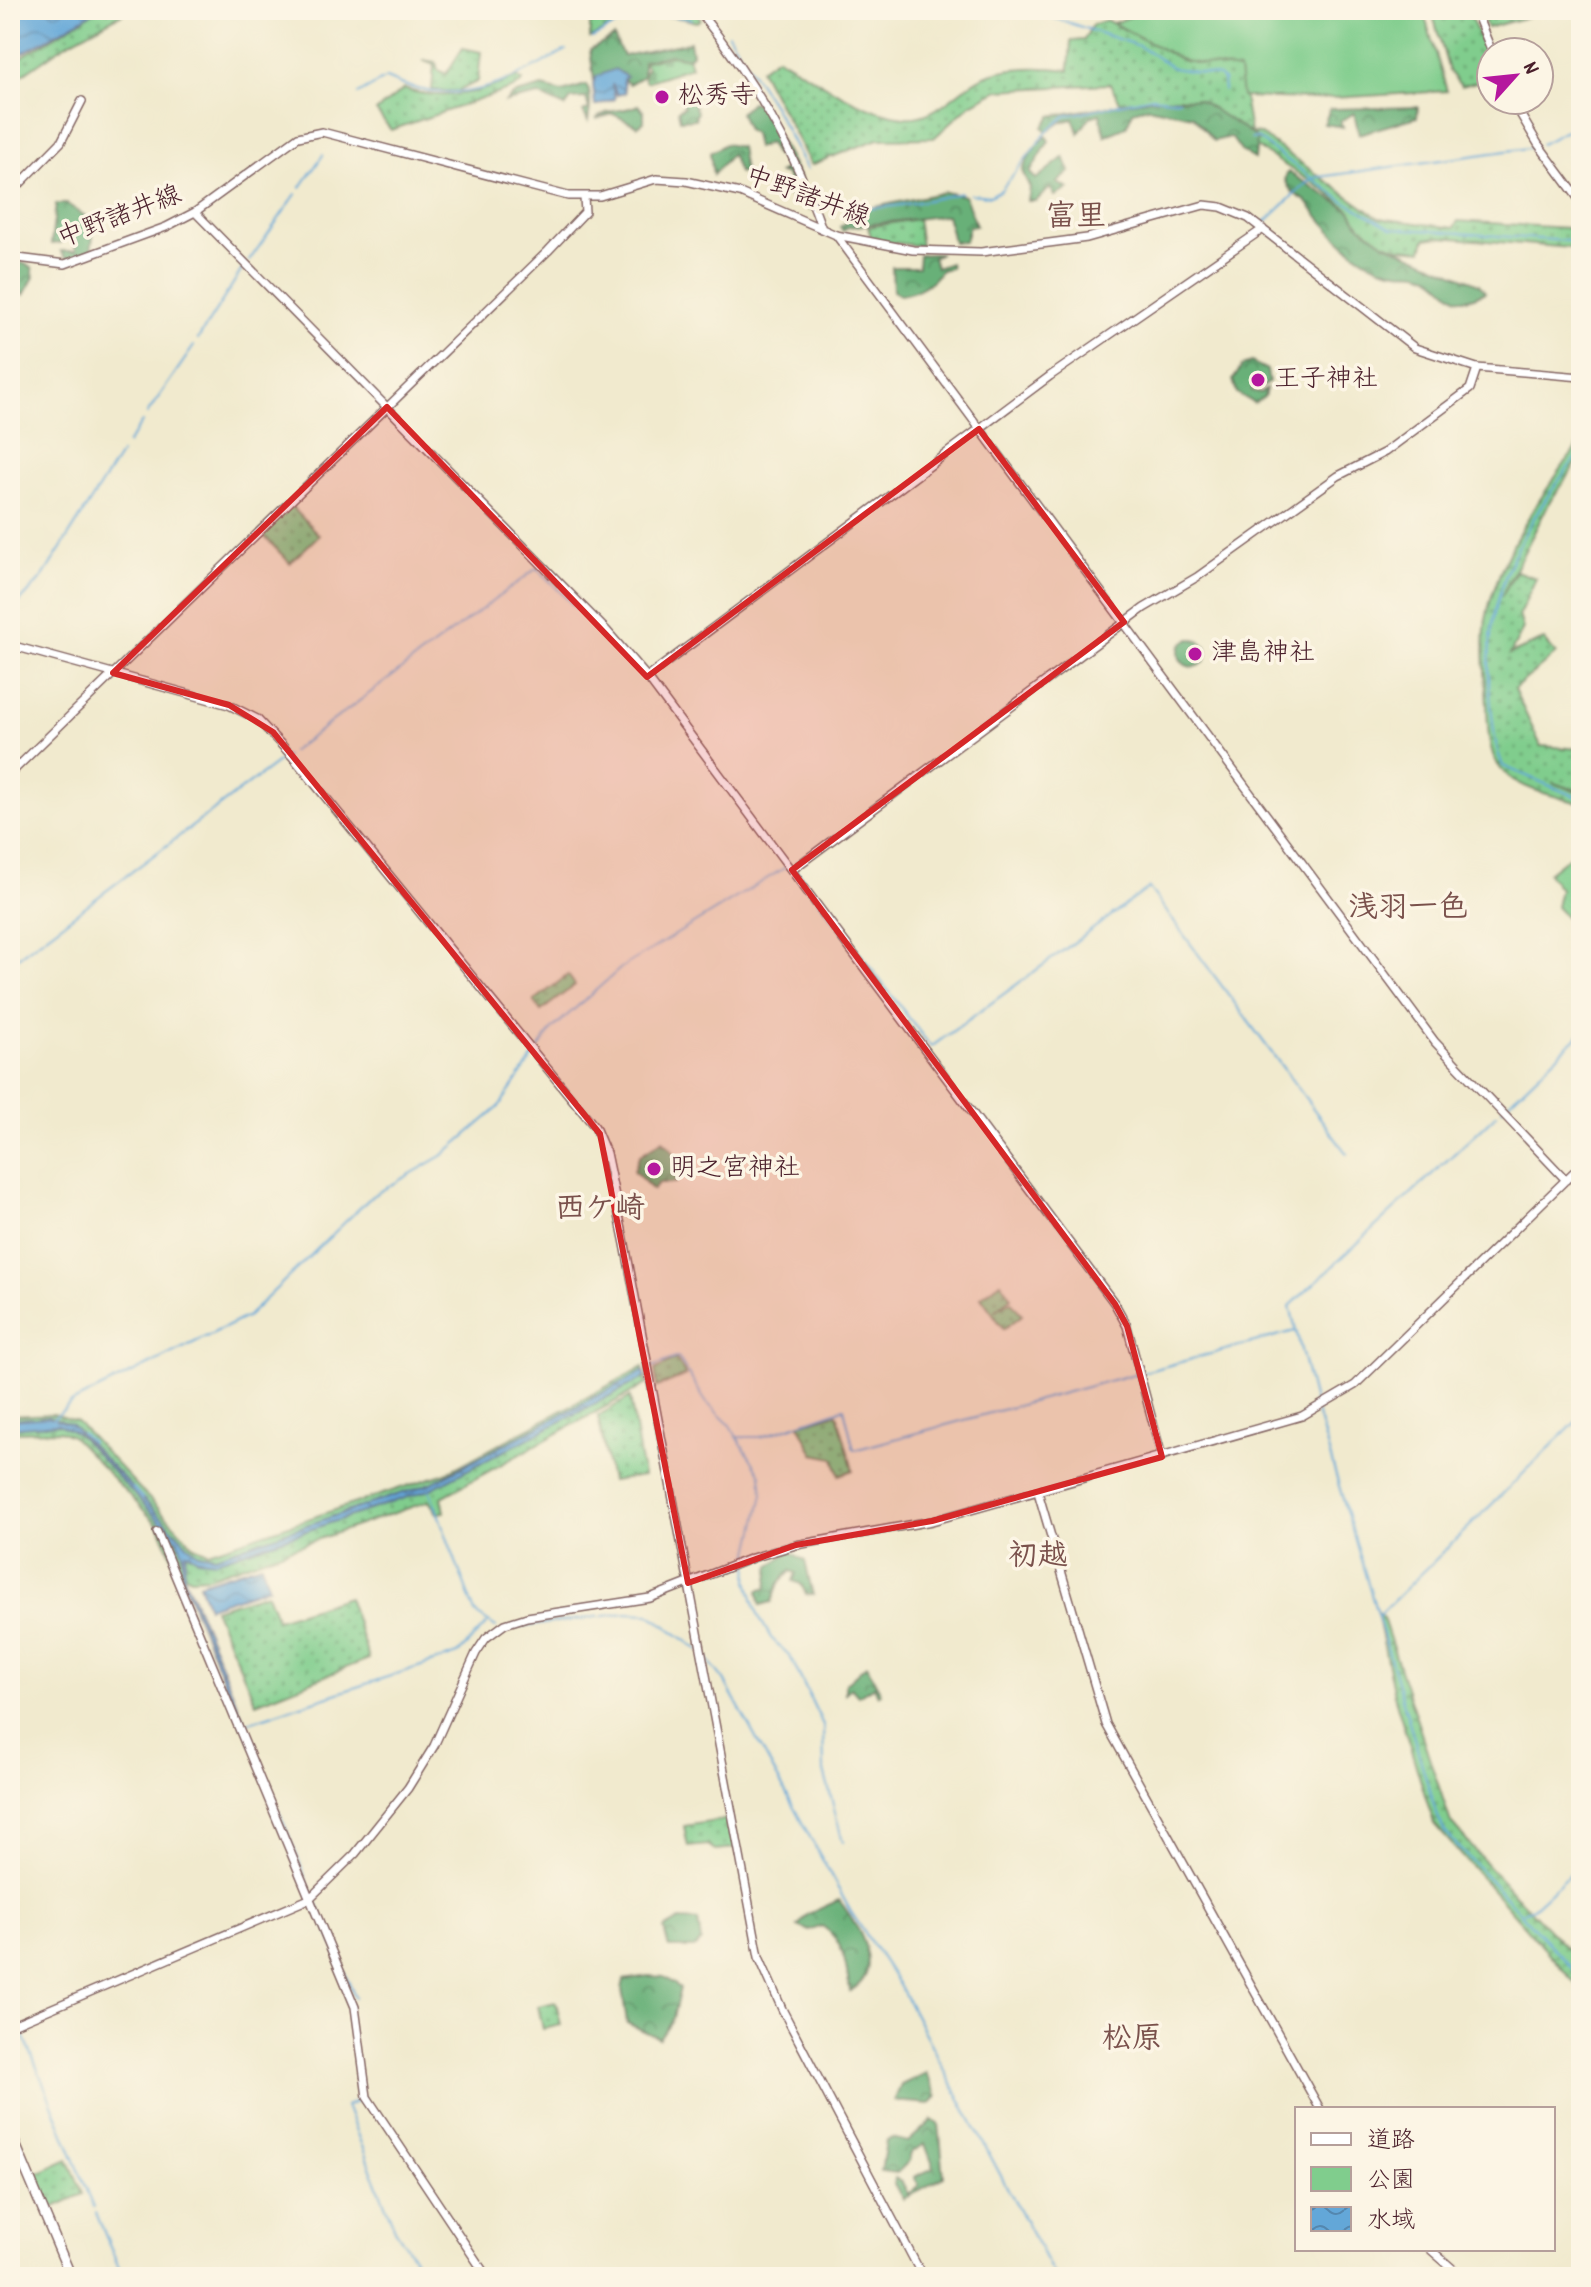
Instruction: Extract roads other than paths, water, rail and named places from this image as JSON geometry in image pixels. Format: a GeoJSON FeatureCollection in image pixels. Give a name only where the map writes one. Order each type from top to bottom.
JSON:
{"type":"FeatureCollection","features":[{"type":"Feature","properties":{"kind":"highway"},"geometry":{"type":"LineString","coordinates":[[10,2132],[71,2277]]}},
{"type":"Feature","properties":{"kind":"street"},"geometry":{"type":"LineString","coordinates":[[698,10],[744,69],[766,106],[798,164],[822,229]]}},
{"type":"Feature","properties":{"kind":"street"},"geometry":{"type":"LineString","coordinates":[[1475,10],[1486,36]]}},
{"type":"Feature","properties":{"kind":"street"},"geometry":{"type":"LineString","coordinates":[[10,194],[61,142],[82,101]]}},
{"type":"Feature","properties":{"kind":"street"},"geometry":{"type":"LineString","coordinates":[[1521,116],[1581,202]]}},
{"type":"Feature","properties":{"kind":"street","name":"中野諸井線"},"geometry":{"type":"LineString","coordinates":[[10,257],[51,264],[72,262],[166,227],[195,212],[298,137],[313,132],[584,198],[656,179],[686,181],[740,193],[836,235],[892,248],[981,252],[1087,238],[1204,205],[1237,212],[1263,229],[1406,343],[1438,358],[1477,368],[1581,377]]}},
{"type":"Feature","properties":{"kind":"street"},"geometry":{"type":"LineString","coordinates":[[10,774],[585,212],[584,198]]}},
{"type":"Feature","properties":{"kind":"street"},"geometry":{"type":"LineString","coordinates":[[195,212],[607,631],[647,677],[1115,1304],[1127,1326],[1162,1457]]}},
{"type":"Feature","properties":{"kind":"street"},"geometry":{"type":"LineString","coordinates":[[647,677],[979,429],[1263,229]]}},
{"type":"Feature","properties":{"kind":"street"},"geometry":{"type":"LineString","coordinates":[[836,235],[1448,1058],[1566,1180]]}},
{"type":"Feature","properties":{"kind":"street"},"geometry":{"type":"LineString","coordinates":[[792,870],[1124,622],[1197,577],[1338,476],[1394,446],[1473,386],[1477,368]]}},
{"type":"Feature","properties":{"kind":"street"},"geometry":{"type":"LineString","coordinates":[[10,645],[245,711],[273,732],[589,1119],[606,1153],[765,1973],[923,2277]]}},
{"type":"Feature","properties":{"kind":"street"},"geometry":{"type":"LineString","coordinates":[[10,2026],[309,1899],[355,1854],[408,1788],[434,1746],[462,1680],[486,1638],[505,1624],[527,1617],[635,1602],[796,1545],[932,1521],[1302,1416],[1339,1396],[1411,1332],[1581,1165]]}},
{"type":"Feature","properties":{"kind":"street"},"geometry":{"type":"LineString","coordinates":[[1038,1492],[1107,1727],[1319,2107]]}},
{"type":"Feature","properties":{"kind":"street"},"geometry":{"type":"LineString","coordinates":[[157,1532],[355,2007],[367,2097],[487,2277]]}},
{"type":"Feature","properties":{"kind":"street"},"geometry":{"type":"LineString","coordinates":[[1432,2251],[1462,2277]]}},
{"type":"Feature","properties":{"kind":"water"},"geometry":{"type":"Polygon","coordinates":[[[10,10],[98,10],[10,60],[10,10]]]}},
{"type":"Feature","properties":{"kind":"water"},"geometry":{"type":"Polygon","coordinates":[[[615,69],[627,77],[623,79],[625,93],[617,95],[612,84],[615,99],[595,106],[593,83],[597,76],[615,69]]]}},
{"type":"Feature","properties":{"kind":"water"},"geometry":{"type":"Polygon","coordinates":[[[644,1371],[646,1377],[429,1490],[216,1561],[197,1559],[186,1552],[184,1577],[244,1720],[242,1725],[181,1577],[183,1554],[178,1541],[78,1434],[58,1424],[10,1428],[10,1420],[48,1417],[71,1424],[188,1545],[198,1553],[215,1556],[432,1483],[644,1371]]]}},
{"type":"Feature","properties":{"kind":"water"},"geometry":{"type":"Polygon","coordinates":[[[261,1564],[269,1587],[208,1607],[199,1584],[261,1564]]]}},
{"type":"Feature","properties":{"kind":"waterway"},"geometry":{"type":"LineString","coordinates":[[1030,10],[1139,46],[1173,68],[1219,76],[1223,80],[1224,90]]}},
{"type":"Feature","properties":{"kind":"waterway"},"geometry":{"type":"LineString","coordinates":[[592,38],[642,12],[692,19]]}},
{"type":"Feature","properties":{"kind":"waterway"},"geometry":{"type":"LineString","coordinates":[[728,34],[774,107],[807,170]]}},
{"type":"Feature","properties":{"kind":"waterway"},"geometry":{"type":"LineString","coordinates":[[358,94],[386,78],[434,92],[478,90],[521,74],[566,50]]}},
{"type":"Feature","properties":{"kind":"waterway"},"geometry":{"type":"LineString","coordinates":[[970,194],[990,196],[1001,190],[1046,133],[1065,116],[1152,97],[1179,100]]}},
{"type":"Feature","properties":{"kind":"waterway"},"geometry":{"type":"LineString","coordinates":[[1541,144],[1581,123]]}},
{"type":"Feature","properties":{"kind":"waterway"},"geometry":{"type":"LineString","coordinates":[[1251,139],[1257,138],[1342,200],[1391,228],[1581,242]]}},
{"type":"Feature","properties":{"kind":"waterway"},"geometry":{"type":"LineString","coordinates":[[1263,224],[1312,178],[1535,147]]}},
{"type":"Feature","properties":{"kind":"waterway"},"geometry":{"type":"LineString","coordinates":[[301,187],[323,155]]}},
{"type":"Feature","properties":{"kind":"waterway"},"geometry":{"type":"LineString","coordinates":[[818,196],[834,203],[870,208],[961,193]]}},
{"type":"Feature","properties":{"kind":"waterway"},"geometry":{"type":"LineString","coordinates":[[249,261],[296,194]]}},
{"type":"Feature","properties":{"kind":"waterway"},"geometry":{"type":"LineString","coordinates":[[198,339],[243,268]]}},
{"type":"Feature","properties":{"kind":"waterway"},"geometry":{"type":"LineString","coordinates":[[147,414],[194,346]]}},
{"type":"Feature","properties":{"kind":"waterway"},"geometry":{"type":"LineString","coordinates":[[127,444],[142,422]]}},
{"type":"Feature","properties":{"kind":"waterway"},"geometry":{"type":"LineString","coordinates":[[1581,451],[1539,510],[1508,570],[1491,633],[1489,668],[1495,736],[1503,766],[1581,799]]}},
{"type":"Feature","properties":{"kind":"waterway"},"geometry":{"type":"LineString","coordinates":[[10,612],[42,578],[121,453]]}},
{"type":"Feature","properties":{"kind":"waterway"},"geometry":{"type":"LineString","coordinates":[[291,752],[537,568],[636,669]]}},
{"type":"Feature","properties":{"kind":"waterway"},"geometry":{"type":"LineString","coordinates":[[10,963],[286,756]]}},
{"type":"Feature","properties":{"kind":"waterway"},"geometry":{"type":"LineString","coordinates":[[536,1052],[553,1028],[621,968],[786,867]]}},
{"type":"Feature","properties":{"kind":"waterway"},"geometry":{"type":"LineString","coordinates":[[797,871],[931,1047],[1149,888],[1347,1154]]}},
{"type":"Feature","properties":{"kind":"waterway"},"geometry":{"type":"LineString","coordinates":[[1502,1109],[1581,1033]]}},
{"type":"Feature","properties":{"kind":"waterway"},"geometry":{"type":"LineString","coordinates":[[53,1419],[71,1403],[248,1316],[372,1196],[442,1156],[498,1108],[533,1057]]}},
{"type":"Feature","properties":{"kind":"waterway"},"geometry":{"type":"LineString","coordinates":[[1315,1406],[1290,1306],[1497,1114]]}},
{"type":"Feature","properties":{"kind":"waterway"},"geometry":{"type":"LineString","coordinates":[[1144,1372],[1295,1331]]}},
{"type":"Feature","properties":{"kind":"waterway"},"geometry":{"type":"LineString","coordinates":[[652,1367],[678,1357],[706,1402],[729,1424],[761,1475],[763,1494],[749,1557]]}},
{"type":"Feature","properties":{"kind":"waterway"},"geometry":{"type":"LineString","coordinates":[[736,1437],[761,1437],[844,1408],[854,1450],[1138,1373]]}},
{"type":"Feature","properties":{"kind":"waterway"},"geometry":{"type":"LineString","coordinates":[[1317,1412],[1436,1812],[1445,1832],[1581,1978]]}},
{"type":"Feature","properties":{"kind":"waterway"},"geometry":{"type":"LineString","coordinates":[[1379,1615],[1581,1417]]}},
{"type":"Feature","properties":{"kind":"waterway"},"geometry":{"type":"LineString","coordinates":[[81,1433],[91,1442]]}},
{"type":"Feature","properties":{"kind":"waterway"},"geometry":{"type":"LineString","coordinates":[[133,1488],[142,1498]]}},
{"type":"Feature","properties":{"kind":"waterway"},"geometry":{"type":"LineString","coordinates":[[429,1489],[475,1613],[496,1627]]}},
{"type":"Feature","properties":{"kind":"waterway"},"geometry":{"type":"LineString","coordinates":[[749,1563],[748,1581],[758,1615],[771,1638],[790,1656],[823,1725],[824,1771],[843,1842]]}},
{"type":"Feature","properties":{"kind":"waterway"},"geometry":{"type":"LineString","coordinates":[[506,1629],[626,1613],[649,1614],[699,1650]]}},
{"type":"Feature","properties":{"kind":"waterway"},"geometry":{"type":"LineString","coordinates":[[246,1723],[458,1654],[487,1624]]}},
{"type":"Feature","properties":{"kind":"waterway"},"geometry":{"type":"LineString","coordinates":[[706,1657],[724,1680],[851,1912],[899,1985],[1055,2277]]}},
{"type":"Feature","properties":{"kind":"waterway"},"geometry":{"type":"LineString","coordinates":[[243,1722],[311,1891]]}},
{"type":"Feature","properties":{"kind":"waterway"},"geometry":{"type":"LineString","coordinates":[[1523,1912],[1533,1908],[1581,1864]]}},
{"type":"Feature","properties":{"kind":"waterway"},"geometry":{"type":"LineString","coordinates":[[314,1897],[355,1998]]}},
{"type":"Feature","properties":{"kind":"waterway"},"geometry":{"type":"LineString","coordinates":[[10,2002],[17,2018]]}},
{"type":"Feature","properties":{"kind":"waterway"},"geometry":{"type":"LineString","coordinates":[[20,2026],[94,2207]]}},
{"type":"Feature","properties":{"kind":"waterway"},"geometry":{"type":"LineString","coordinates":[[364,2098],[346,2106],[395,2229],[426,2277]]}},
{"type":"Feature","properties":{"kind":"waterway"},"geometry":{"type":"LineString","coordinates":[[96,2213],[123,2277]]}},
{"type":"Feature","properties":{"kind":"place","name":"松秀寺"},"geometry":{"type":"Point","coordinates":[662,97]}},
{"type":"Feature","properties":{"kind":"place","name":"王子神社"},"geometry":{"type":"Point","coordinates":[1258,380]}},
{"type":"Feature","properties":{"kind":"place","name":"津島神社"},"geometry":{"type":"Point","coordinates":[1195,654]}},
{"type":"Feature","properties":{"kind":"place","name":"明之宮神社"},"geometry":{"type":"Point","coordinates":[654,1169]}},
{"type":"Feature","properties":{"kind":"district","name":"富里"},"geometry":{"type":"Point","coordinates":[1076,219]}},
{"type":"Feature","properties":{"kind":"district","name":"浅羽一色"},"geometry":{"type":"Point","coordinates":[1408,910]}},
{"type":"Feature","properties":{"kind":"district","name":"西ケ崎"},"geometry":{"type":"Point","coordinates":[600,1211]}},
{"type":"Feature","properties":{"kind":"district","name":"初越"},"geometry":{"type":"Point","coordinates":[1038,1558]}},
{"type":"Feature","properties":{"kind":"district","name":"松原"},"geometry":{"type":"Point","coordinates":[1132,2041]}}]}
